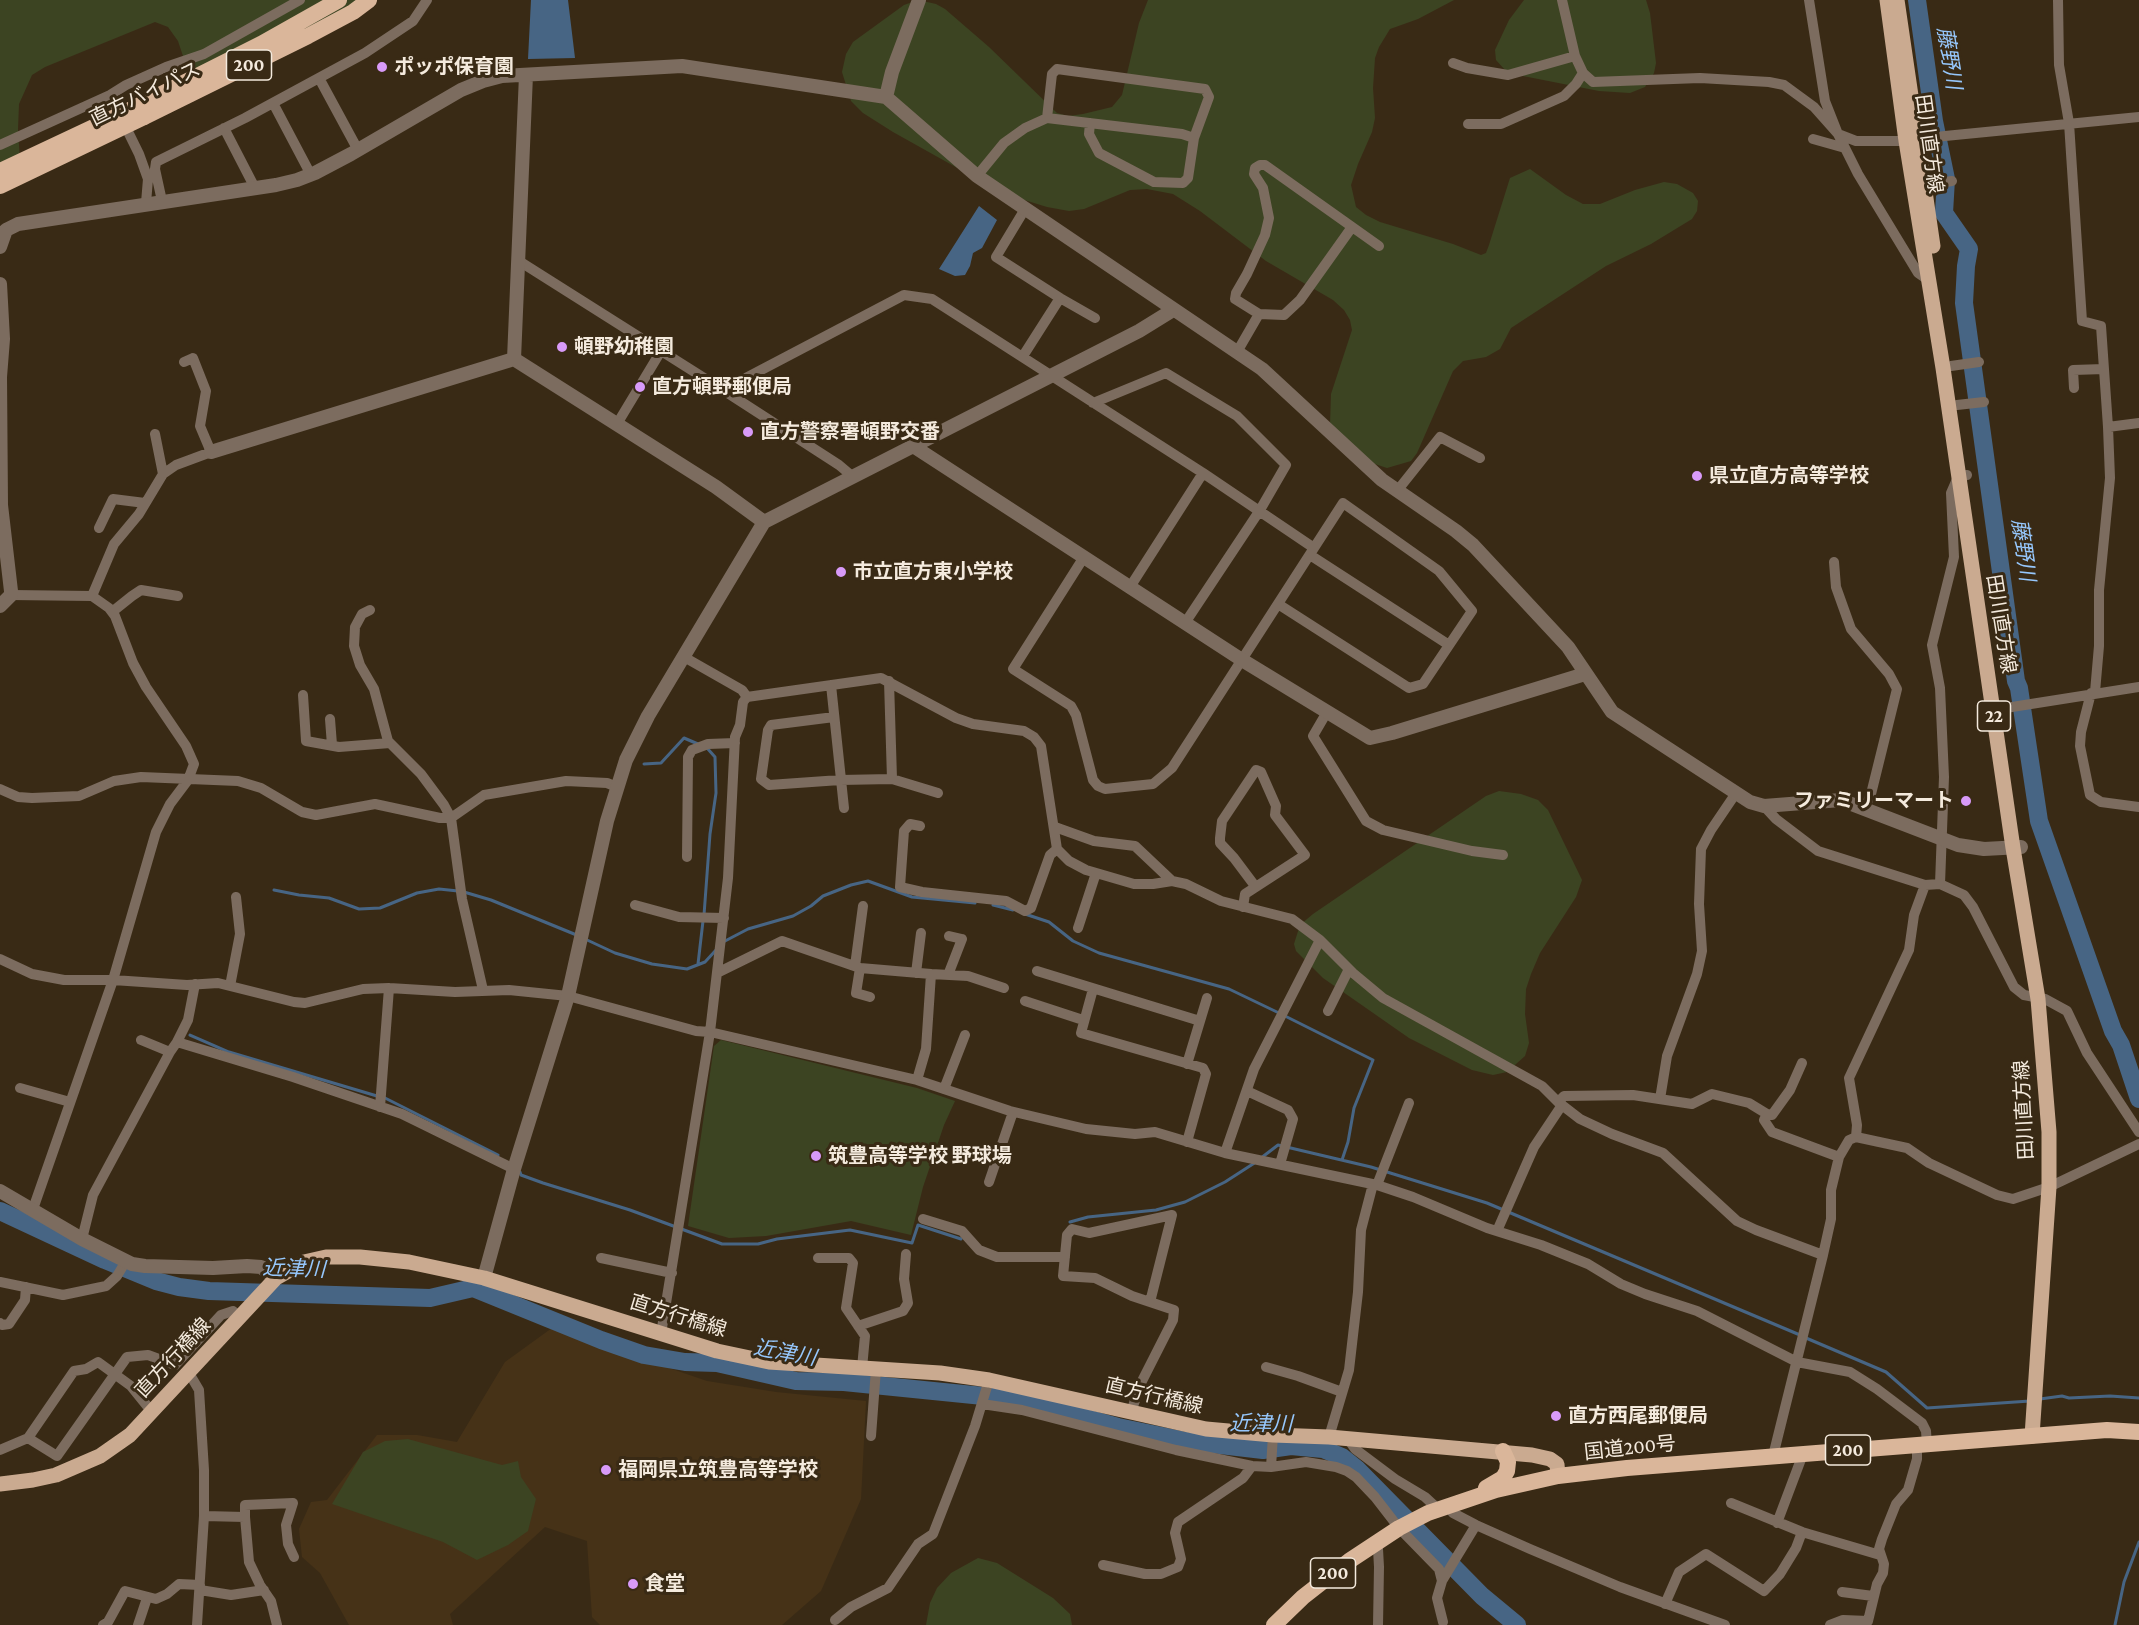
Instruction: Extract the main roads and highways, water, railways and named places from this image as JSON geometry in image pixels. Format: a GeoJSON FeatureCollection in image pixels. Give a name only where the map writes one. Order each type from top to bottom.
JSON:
{"type":"FeatureCollection","features":[{"type":"Feature","properties":{"kind":"highway","name":"直方バイパス"},"geometry":{"type":"LineString","coordinates":[[0,186],[138,113],[339,0]]}},
{"type":"Feature","properties":{"kind":"highway","name":"直方バイパス"},"geometry":{"type":"LineString","coordinates":[[0,171],[138,113],[199,92],[353,12],[369,0]]}},
{"type":"Feature","properties":{"kind":"highway"},"geometry":{"type":"LineString","coordinates":[[353,12],[379,0]]}},
{"type":"Feature","properties":{"kind":"highway","name":"国道200号"},"geometry":{"type":"LineString","coordinates":[[1274,1625],[1303,1597],[1340,1568],[1399,1528],[1438,1509],[1476,1496],[1558,1476],[1773,1456],[2107,1430],[2139,1432]]}},
{"type":"Feature","properties":{"kind":"highway"},"geometry":{"type":"LineString","coordinates":[[1476,1496],[1503,1478],[1508,1462],[1503,1451]]}},
{"type":"Feature","properties":{"kind":"main road","name":"田川直方線"},"geometry":{"type":"LineString","coordinates":[[1887,0],[1916,140],[1928,280],[1963,476],[2017,847],[2042,999],[2053,1184],[2043,1293],[2036,1436]]}},
{"type":"Feature","properties":{"kind":"main road","name":"田川直方線"},"geometry":{"type":"LineString","coordinates":[[1898,0],[1916,140],[1952,366],[1963,476]]}},
{"type":"Feature","properties":{"kind":"main road","name":"直方行橋線"},"geometry":{"type":"LineString","coordinates":[[0,1484],[56,1475],[100,1456],[130,1435],[276,1278],[304,1262],[326,1257],[360,1257],[409,1262],[484,1278],[717,1351],[769,1362],[940,1373],[988,1381],[1206,1429],[1273,1439],[1329,1437],[1503,1451],[1550,1459],[1557,1464],[1558,1476]]}},
{"type":"Feature","properties":{"kind":"water"},"geometry":{"type":"Polygon","coordinates":[[[531,0],[568,0],[575,58],[528,59],[531,0]]]}},
{"type":"Feature","properties":{"kind":"water"},"geometry":{"type":"Polygon","coordinates":[[[979,206],[997,220],[982,248],[973,253],[965,275],[955,276],[939,269],[979,206]]]}},
{"type":"Feature","properties":{"kind":"waterway","name":"藤野川"},"geometry":{"type":"LineString","coordinates":[[1917,0],[1934,121],[1946,179],[1944,213],[1969,249],[1964,303],[2016,681],[2019,688],[2039,821],[2139,1099]]}},
{"type":"Feature","properties":{"kind":"waterway"},"geometry":{"type":"LineString","coordinates":[[644,764],[661,763],[684,738],[698,744]]}},
{"type":"Feature","properties":{"kind":"waterway"},"geometry":{"type":"LineString","coordinates":[[704,915],[710,834],[716,793],[715,757],[707,748]]}},
{"type":"Feature","properties":{"kind":"waterway"},"geometry":{"type":"LineString","coordinates":[[725,941],[748,929],[793,916],[823,896],[868,881],[912,897],[975,903]]}},
{"type":"Feature","properties":{"kind":"waterway"},"geometry":{"type":"LineString","coordinates":[[274,890],[329,898],[359,909],[380,908],[417,893],[439,889],[458,891]]}},
{"type":"Feature","properties":{"kind":"waterway"},"geometry":{"type":"LineString","coordinates":[[464,892],[491,900],[579,936]]}},
{"type":"Feature","properties":{"kind":"waterway"},"geometry":{"type":"LineString","coordinates":[[993,905],[1013,910]]}},
{"type":"Feature","properties":{"kind":"waterway"},"geometry":{"type":"LineString","coordinates":[[1025,914],[1049,922],[1073,941],[1099,953],[1229,989],[1279,1013]]}},
{"type":"Feature","properties":{"kind":"waterway"},"geometry":{"type":"LineString","coordinates":[[698,964],[703,921]]}},
{"type":"Feature","properties":{"kind":"waterway"},"geometry":{"type":"LineString","coordinates":[[585,939],[615,953],[652,964],[687,969],[705,962],[716,950]]}},
{"type":"Feature","properties":{"kind":"waterway"},"geometry":{"type":"LineString","coordinates":[[1285,1016],[1373,1060],[1354,1108],[1342,1160]]}},
{"type":"Feature","properties":{"kind":"waterway"},"geometry":{"type":"LineString","coordinates":[[190,1035],[229,1052],[377,1096]]}},
{"type":"Feature","properties":{"kind":"waterway"},"geometry":{"type":"LineString","coordinates":[[383,1097],[498,1155]]}},
{"type":"Feature","properties":{"kind":"waterway"},"geometry":{"type":"LineString","coordinates":[[1261,1158],[1278,1145],[1371,1167],[1487,1203],[1800,1335]]}},
{"type":"Feature","properties":{"kind":"waterway"},"geometry":{"type":"LineString","coordinates":[[1070,1222],[1088,1217],[1156,1210],[1185,1202],[1225,1182],[1256,1162]]}},
{"type":"Feature","properties":{"kind":"waterway"},"geometry":{"type":"LineString","coordinates":[[520,1172],[521,1175],[543,1183],[630,1210],[722,1244],[758,1244],[777,1239],[850,1230],[912,1243],[918,1225],[961,1239]]}},
{"type":"Feature","properties":{"kind":"waterway","name":"近津川"},"geometry":{"type":"LineString","coordinates":[[0,1211],[105,1260],[156,1281],[179,1287],[209,1291],[430,1298],[473,1288],[644,1355],[685,1362],[717,1363],[796,1381],[844,1382],[1003,1398],[1118,1427],[1186,1441],[1263,1450],[1291,1446],[1323,1449],[1342,1457],[1357,1469],[1482,1596],[1517,1625]]}},
{"type":"Feature","properties":{"kind":"waterway"},"geometry":{"type":"LineString","coordinates":[[1806,1338],[1886,1372],[1927,1408],[2030,1401]]}},
{"type":"Feature","properties":{"kind":"waterway"},"geometry":{"type":"LineString","coordinates":[[2040,1399],[2062,1396],[2069,1398],[2110,1396],[2139,1398]]}},
{"type":"Feature","properties":{"kind":"waterway"},"geometry":{"type":"LineString","coordinates":[[2115,1625],[2124,1582],[2139,1542]]}},
{"type":"Feature","properties":{"kind":"place","name":"ポッポ保育園"},"geometry":{"type":"Point","coordinates":[382,67]}},
{"type":"Feature","properties":{"kind":"place","name":"頓野幼稚園"},"geometry":{"type":"Point","coordinates":[562,347]}},
{"type":"Feature","properties":{"kind":"place","name":"直方頓野郵便局"},"geometry":{"type":"Point","coordinates":[640,387]}},
{"type":"Feature","properties":{"kind":"place","name":"直方警察署頓野交番"},"geometry":{"type":"Point","coordinates":[748,432]}},
{"type":"Feature","properties":{"kind":"place","name":"県立直方高等学校"},"geometry":{"type":"Point","coordinates":[1697,476]}},
{"type":"Feature","properties":{"kind":"place","name":"市立直方東小学校"},"geometry":{"type":"Point","coordinates":[841,572]}},
{"type":"Feature","properties":{"kind":"place","name":"ファミリーマート"},"geometry":{"type":"Point","coordinates":[1966,801]}},
{"type":"Feature","properties":{"kind":"place","name":"筑豊高等学校 野球場"},"geometry":{"type":"Point","coordinates":[816,1156]}},
{"type":"Feature","properties":{"kind":"place","name":"直方西尾郵便局"},"geometry":{"type":"Point","coordinates":[1556,1416]}},
{"type":"Feature","properties":{"kind":"place","name":"福岡県立筑豊高等学校"},"geometry":{"type":"Point","coordinates":[606,1470]}},
{"type":"Feature","properties":{"kind":"place","name":"食堂"},"geometry":{"type":"Point","coordinates":[633,1584]}}]}
